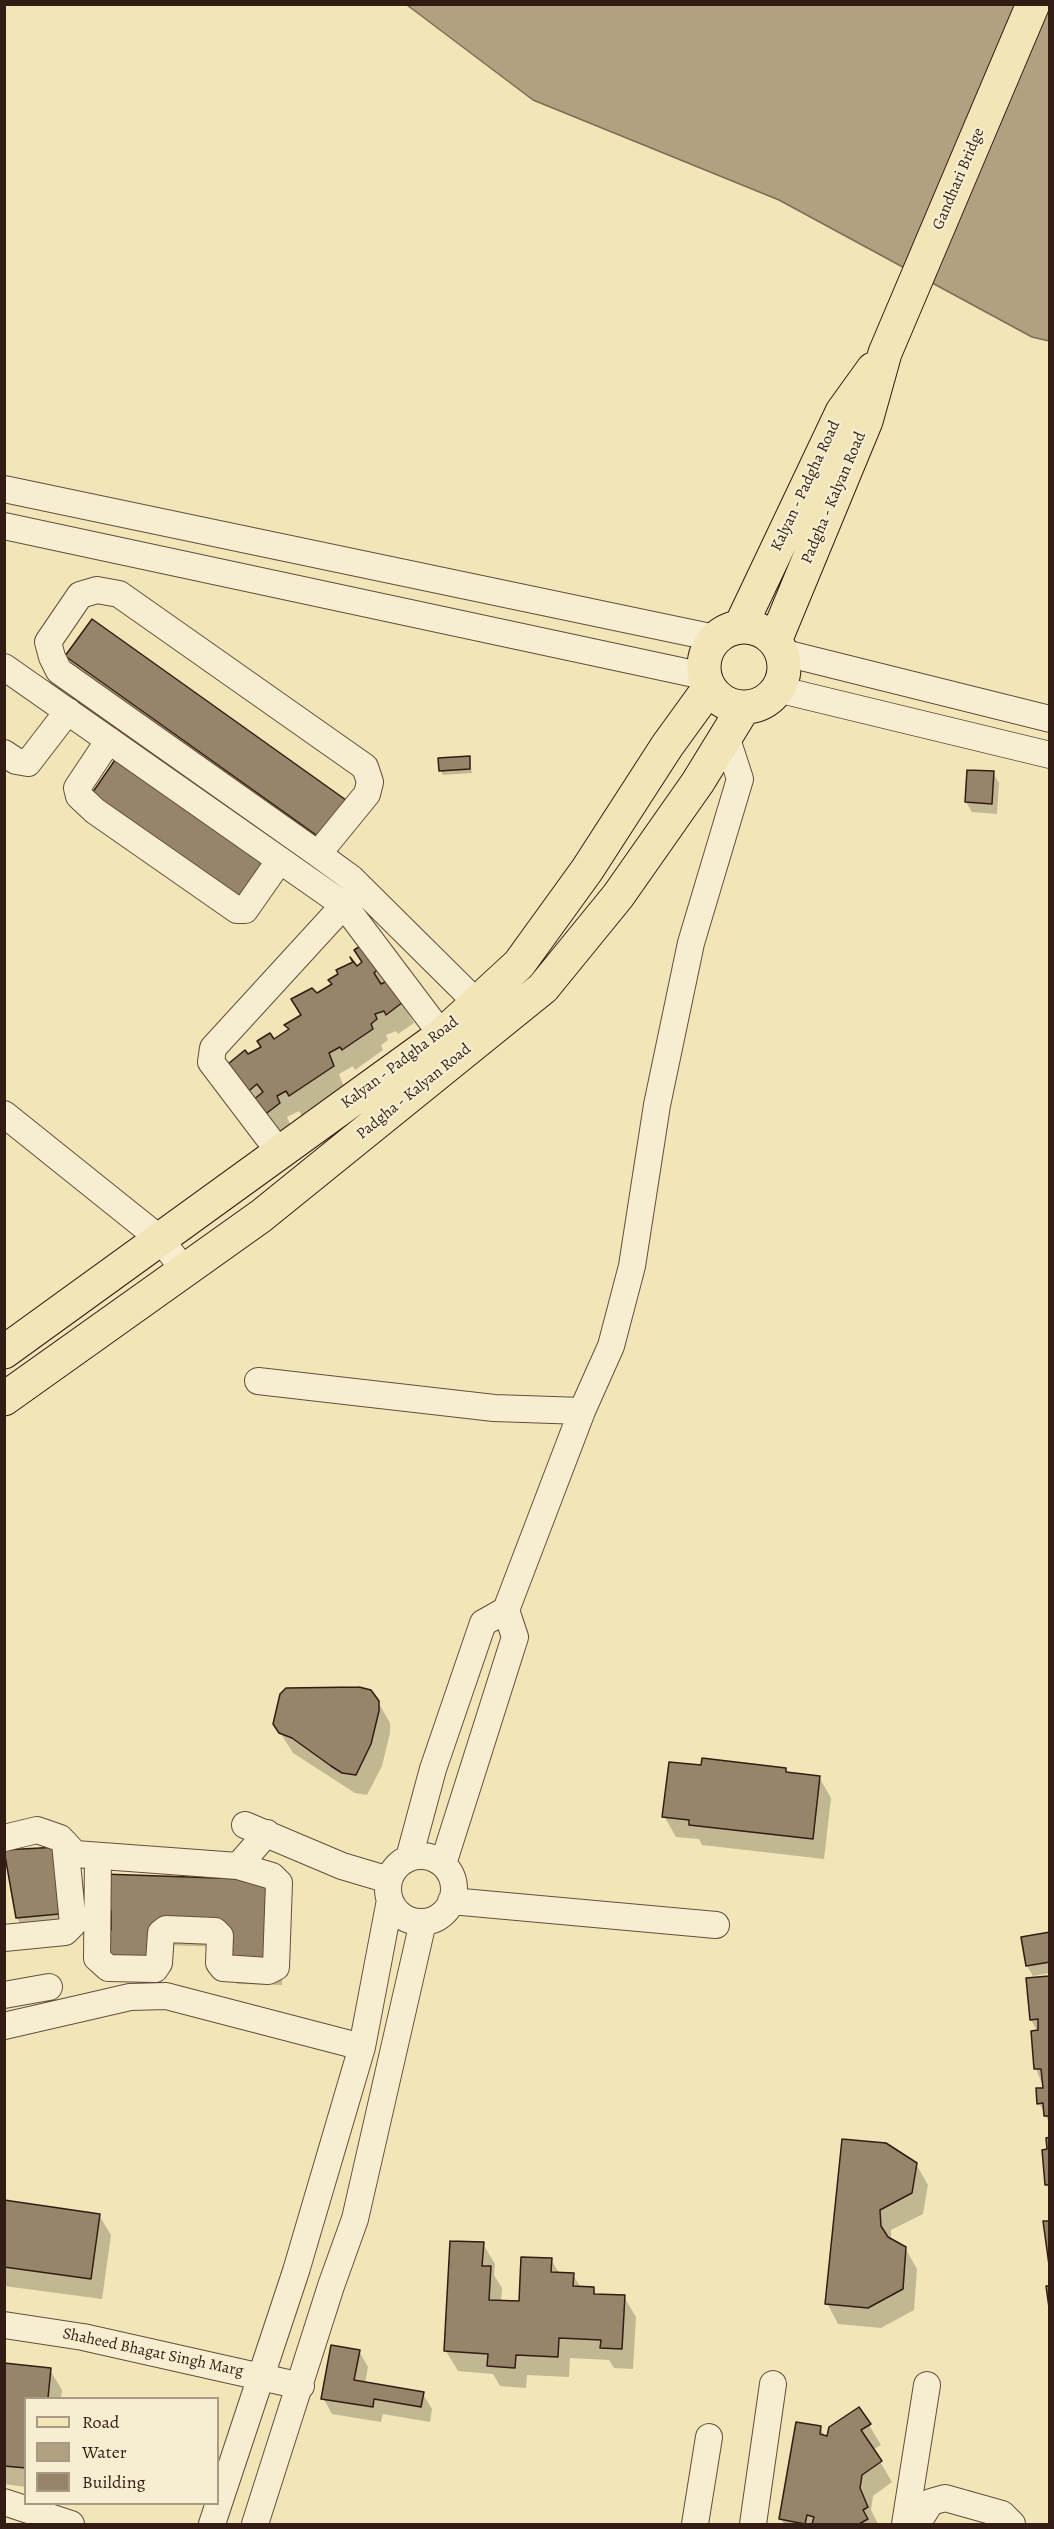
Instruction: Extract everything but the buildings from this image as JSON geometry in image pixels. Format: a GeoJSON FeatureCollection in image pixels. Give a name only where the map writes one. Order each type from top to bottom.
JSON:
{"type":"FeatureCollection","features":[{"type":"Feature","properties":{"kind":"main road","name":"Gandhari Bridge"},"geometry":{"type":"LineString","coordinates":[[885,353],[1034,4]]}},
{"type":"Feature","properties":{"kind":"main road","name":"Kalyan - Padgha Road"},"geometry":{"type":"LineString","coordinates":[[728,632],[842,412],[885,353]]}},
{"type":"Feature","properties":{"kind":"main road","name":"Padgha - Kalyan Road"},"geometry":{"type":"LineString","coordinates":[[778,646],[867,421],[885,353]]}},
{"type":"Feature","properties":{"kind":"main road"},"geometry":{"type":"LineString","coordinates":[[728,632],[765,632],[778,646],[783,678],[768,699],[744,707],[730,705],[718,698],[707,682],[703,662],[707,649],[728,632]]}},
{"type":"Feature","properties":{"kind":"main road","name":"Kalyan - Padgha Road"},"geometry":{"type":"LineString","coordinates":[[4,1352],[280,1153],[447,1048],[477,1003],[519,964],[586,870],[707,682]]}},
{"type":"Feature","properties":{"kind":"main road","name":"Padgha - Kalyan Road"},"geometry":{"type":"LineString","coordinates":[[4,1399],[261,1216],[447,1048],[543,988],[618,896],[698,782],[744,707]]}},
{"type":"Feature","properties":{"kind":"main road"},"geometry":{"type":"LineString","coordinates":[[238,1183],[261,1216]]}},
{"type":"Feature","properties":{"kind":"street"},"geometry":{"type":"LineString","coordinates":[[4,489],[728,632]]}},
{"type":"Feature","properties":{"kind":"street"},"geometry":{"type":"LineString","coordinates":[[4,526],[707,682]]}},
{"type":"Feature","properties":{"kind":"street"},"geometry":{"type":"LineString","coordinates":[[318,854],[367,794],[370,782],[365,767],[119,594],[97,590],[80,595],[48,642],[59,671],[351,878],[477,1003]]}},
{"type":"Feature","properties":{"kind":"street"},"geometry":{"type":"LineString","coordinates":[[778,646],[1050,719]]}},
{"type":"Feature","properties":{"kind":"street"},"geometry":{"type":"LineString","coordinates":[[4,667],[344,905],[447,1048]]}},
{"type":"Feature","properties":{"kind":"street"},"geometry":{"type":"LineString","coordinates":[[777,689],[1050,755]]}},
{"type":"Feature","properties":{"kind":"street"},"geometry":{"type":"LineString","coordinates":[[4,753],[16,762],[28,763],[68,711]]}},
{"type":"Feature","properties":{"kind":"street"},"geometry":{"type":"LineString","coordinates":[[443,1864],[515,1637],[506,1610],[582,1411],[611,1346],[632,1266],[657,1105],[692,943],[740,779],[726,736]]}},
{"type":"Feature","properties":{"kind":"street"},"geometry":{"type":"LineString","coordinates":[[109,740],[77,788],[79,796],[95,811],[237,910],[245,910],[280,860]]}},
{"type":"Feature","properties":{"kind":"street"},"geometry":{"type":"LineString","coordinates":[[280,1153],[211,1062],[213,1048],[344,905]]}},
{"type":"Feature","properties":{"kind":"street"},"geometry":{"type":"LineString","coordinates":[[4,1114],[160,1239],[185,1271]]}},
{"type":"Feature","properties":{"kind":"street"},"geometry":{"type":"LineString","coordinates":[[258,1381],[494,1408],[582,1411]]}},
{"type":"Feature","properties":{"kind":"street"},"geometry":{"type":"LineString","coordinates":[[409,1858],[434,1769],[483,1623],[506,1610]]}},
{"type":"Feature","properties":{"kind":"street"},"geometry":{"type":"LineString","coordinates":[[468,1668],[503,1678]]}},
{"type":"Feature","properties":{"kind":"street"},"geometry":{"type":"LineString","coordinates":[[219,2502],[319,2193],[362,2047],[389,1890],[400,1863],[409,1858],[429,1857],[443,1864],[452,1876],[454,1887],[451,1901],[442,1914],[423,1922],[403,1916],[389,1890],[342,1866],[256,1829],[238,1866]]}},
{"type":"Feature","properties":{"kind":"street"},"geometry":{"type":"LineString","coordinates":[[4,1838],[37,1830],[60,1838],[75,1854],[238,1866],[272,1875],[279,1883],[276,1968],[268,1971],[223,1968],[219,1963],[220,1935],[215,1931],[166,1929],[161,1933],[159,1962],[155,1969],[108,1968],[97,1958],[98,1856]]}},
{"type":"Feature","properties":{"kind":"street"},"geometry":{"type":"LineString","coordinates":[[4,1938],[64,1932],[73,1924],[65,1843]]}},
{"type":"Feature","properties":{"kind":"street"},"geometry":{"type":"LineString","coordinates":[[451,1901],[716,1925]]}},
{"type":"Feature","properties":{"kind":"street"},"geometry":{"type":"LineString","coordinates":[[255,2524],[301,2386],[331,2286],[355,2219],[423,1922]]}},
{"type":"Feature","properties":{"kind":"street"},"geometry":{"type":"LineString","coordinates":[[4,1995],[49,1987]]}},
{"type":"Feature","properties":{"kind":"street"},"geometry":{"type":"LineString","coordinates":[[4,2026],[130,1997],[166,1996],[362,2047]]}},
{"type":"Feature","properties":{"kind":"street"},"geometry":{"type":"LineString","coordinates":[[319,2193],[355,2219]]}},
{"type":"Feature","properties":{"kind":"street","name":"Shaheed Bhagat Singh Marg"},"geometry":{"type":"LineString","coordinates":[[4,2325],[83,2337],[301,2386]]}},
{"type":"Feature","properties":{"kind":"street"},"geometry":{"type":"LineString","coordinates":[[753,2524],[773,2384]]}},
{"type":"Feature","properties":{"kind":"street"},"geometry":{"type":"LineString","coordinates":[[905,2524],[927,2385]]}},
{"type":"Feature","properties":{"kind":"street"},"geometry":{"type":"LineString","coordinates":[[695,2524],[709,2437]]}},
{"type":"Feature","properties":{"kind":"street"},"geometry":{"type":"LineString","coordinates":[[916,2524],[931,2502],[945,2498],[1002,2514],[1012,2524]]}},
{"type":"Feature","properties":{"kind":"street"},"geometry":{"type":"LineString","coordinates":[[4,2502],[70,2524]]}},
{"type":"Feature","properties":{"kind":"street"},"geometry":{"type":"LineString","coordinates":[[212,2524],[218,2505]]}},
{"type":"Feature","properties":{"kind":"water"},"geometry":{"type":"Polygon","coordinates":[[[407,5],[1049,5],[1049,341],[1032,337],[779,200],[533,100],[407,5]]]}}]}
